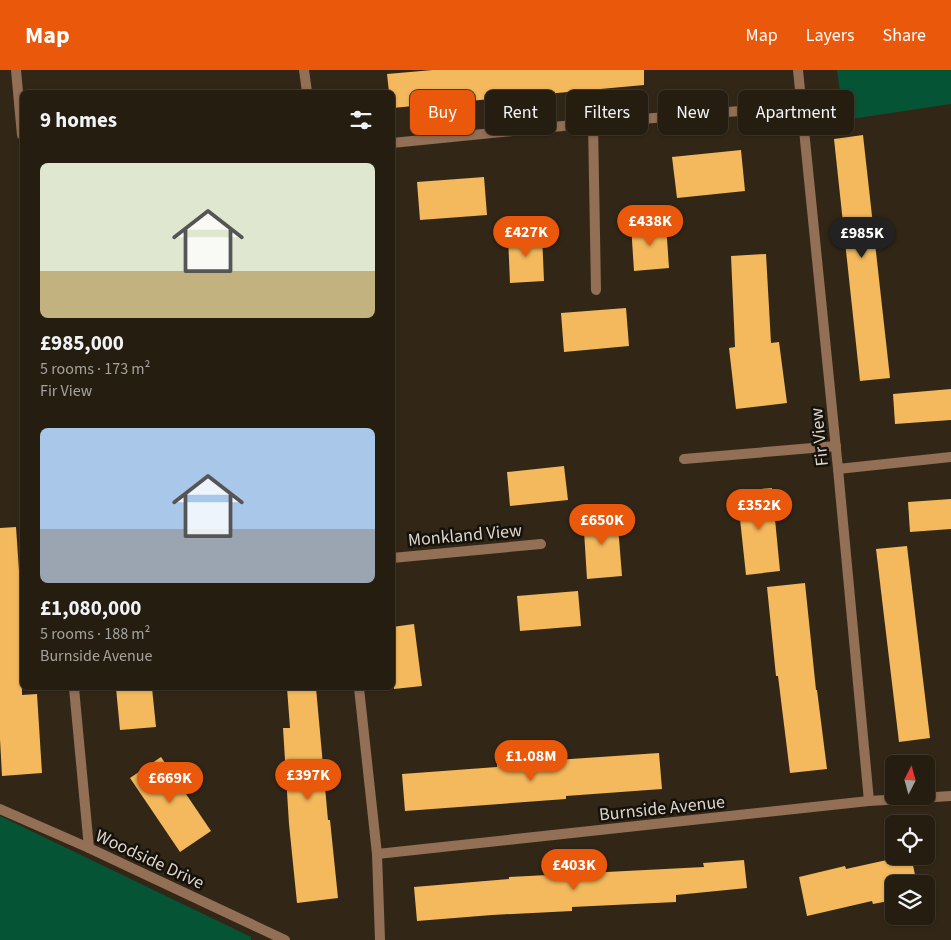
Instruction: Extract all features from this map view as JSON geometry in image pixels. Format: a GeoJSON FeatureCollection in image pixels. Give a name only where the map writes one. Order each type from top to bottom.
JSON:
{"type":"FeatureCollection","features":[{"type":"Feature","properties":{"kind":"street"},"geometry":{"type":"LineString","coordinates":[[16,70],[20,113]]}},
{"type":"Feature","properties":{"kind":"street"},"geometry":{"type":"LineString","coordinates":[[304,70],[307,90]]}},
{"type":"Feature","properties":{"kind":"street","name":"Fir View"},"geometry":{"type":"LineString","coordinates":[[798,70],[800,90]]}},
{"type":"Feature","properties":{"kind":"street"},"geometry":{"type":"LineString","coordinates":[[648,119],[738,111]]}},
{"type":"Feature","properties":{"kind":"street"},"geometry":{"type":"LineString","coordinates":[[395,143],[566,127]]}},
{"type":"Feature","properties":{"kind":"street"},"geometry":{"type":"LineString","coordinates":[[593,135],[596,290]]}},
{"type":"Feature","properties":{"kind":"street","name":"Fir View"},"geometry":{"type":"LineString","coordinates":[[804,135],[836,446],[869,801]]}},
{"type":"Feature","properties":{"kind":"street"},"geometry":{"type":"LineString","coordinates":[[684,459],[836,446]]}},
{"type":"Feature","properties":{"kind":"street"},"geometry":{"type":"LineString","coordinates":[[838,469],[951,457]]}},
{"type":"Feature","properties":{"kind":"street","name":"Monkland View"},"geometry":{"type":"LineString","coordinates":[[395,558],[540,544]]}},
{"type":"Feature","properties":{"kind":"street"},"geometry":{"type":"LineString","coordinates":[[74,690],[89,848]]}},
{"type":"Feature","properties":{"kind":"street"},"geometry":{"type":"LineString","coordinates":[[359,690],[377,854],[380,940]]}},
{"type":"Feature","properties":{"kind":"street","name":"Burnside Avenue"},"geometry":{"type":"LineString","coordinates":[[377,854],[869,801],[951,796]]}},
{"type":"Feature","properties":{"kind":"street","name":"Woodside Drive"},"geometry":{"type":"LineString","coordinates":[[0,810],[89,848],[285,940]]}},
{"type":"Feature","properties":{"kind":"green space"},"geometry":{"type":"Polygon","coordinates":[[[837,70],[951,70],[951,104],[854,119],[854,90],[840,90],[837,70]]]}},
{"type":"Feature","properties":{"kind":"green space"},"geometry":{"type":"Polygon","coordinates":[[[0,816],[251,937],[251,940],[0,940],[0,816]]]}},
{"type":"Feature","properties":{"kind":"building"},"geometry":{"type":"Polygon","coordinates":[[[433,70],[644,70],[644,85],[566,90],[566,92],[556,93],[556,90],[485,90],[485,100],[475,100],[475,90],[410,90],[410,106],[395,108],[395,90],[389,90],[387,74],[433,70]]]}},
{"type":"Feature","properties":{"kind":"building"},"geometry":{"type":"Polygon","coordinates":[[[863,135],[890,378],[860,381],[834,139],[863,135]]]}},
{"type":"Feature","properties":{"kind":"building"},"geometry":{"type":"Polygon","coordinates":[[[741,150],[745,191],[677,198],[672,157],[741,150]]]}},
{"type":"Feature","properties":{"kind":"building"},"geometry":{"type":"Polygon","coordinates":[[[484,177],[487,215],[420,220],[417,182],[484,177]]]}},
{"type":"Feature","properties":{"kind":"building"},"geometry":{"type":"Polygon","coordinates":[[[666,223],[669,268],[634,271],[631,225],[666,223]]]}},
{"type":"Feature","properties":{"kind":"building"},"geometry":{"type":"Polygon","coordinates":[[[542,234],[544,281],[510,283],[508,236],[542,234]]]}},
{"type":"Feature","properties":{"kind":"building"},"geometry":{"type":"Polygon","coordinates":[[[766,254],[771,343],[779,342],[787,403],[736,409],[729,348],[735,347],[731,256],[766,254]]]}},
{"type":"Feature","properties":{"kind":"building"},"geometry":{"type":"Polygon","coordinates":[[[626,308],[629,346],[564,352],[561,313],[626,308]]]}},
{"type":"Feature","properties":{"kind":"building"},"geometry":{"type":"Polygon","coordinates":[[[951,389],[951,420],[895,424],[893,394],[951,389]]]}},
{"type":"Feature","properties":{"kind":"building"},"geometry":{"type":"Polygon","coordinates":[[[564,466],[568,500],[510,506],[507,472],[564,466]]]}},
{"type":"Feature","properties":{"kind":"building"},"geometry":{"type":"Polygon","coordinates":[[[772,488],[780,571],[746,575],[737,491],[772,488]]]}},
{"type":"Feature","properties":{"kind":"building"},"geometry":{"type":"Polygon","coordinates":[[[951,499],[951,529],[910,532],[908,502],[951,499]]]}},
{"type":"Feature","properties":{"kind":"building"},"geometry":{"type":"Polygon","coordinates":[[[617,513],[622,576],[587,579],[583,515],[617,513]]]}},
{"type":"Feature","properties":{"kind":"building"},"geometry":{"type":"Polygon","coordinates":[[[16,527],[20,585],[20,690],[22,690],[22,695],[37,694],[42,773],[2,776],[0,739],[0,528],[16,527]]]}},
{"type":"Feature","properties":{"kind":"building"},"geometry":{"type":"Polygon","coordinates":[[[907,546],[930,738],[899,742],[876,549],[907,546]]]}},
{"type":"Feature","properties":{"kind":"building"},"geometry":{"type":"Polygon","coordinates":[[[805,583],[816,690],[827,769],[790,773],[778,676],[776,676],[767,587],[805,583]]]}},
{"type":"Feature","properties":{"kind":"building"},"geometry":{"type":"Polygon","coordinates":[[[578,591],[581,626],[520,631],[517,596],[578,591]]]}},
{"type":"Feature","properties":{"kind":"building"},"geometry":{"type":"Polygon","coordinates":[[[414,624],[422,686],[395,689],[395,627],[414,624]]]}},
{"type":"Feature","properties":{"kind":"building"},"geometry":{"type":"Polygon","coordinates":[[[116,690],[152,690],[156,727],[120,730],[116,690]]]}},
{"type":"Feature","properties":{"kind":"building"},"geometry":{"type":"Polygon","coordinates":[[[287,690],[316,690],[328,820],[330,820],[338,898],[297,903],[289,824],[283,728],[290,728],[287,690]]]}},
{"type":"Feature","properties":{"kind":"building"},"geometry":{"type":"Polygon","coordinates":[[[659,753],[662,789],[566,796],[566,799],[405,811],[402,774],[497,767],[497,764],[659,753]]]}},
{"type":"Feature","properties":{"kind":"building"},"geometry":{"type":"Polygon","coordinates":[[[161,757],[211,831],[180,852],[130,778],[161,757]]]}},
{"type":"Feature","properties":{"kind":"building"},"geometry":{"type":"Polygon","coordinates":[[[744,860],[747,888],[676,895],[676,902],[572,907],[572,911],[417,921],[414,887],[509,879],[509,877],[704,867],[703,863],[744,860]]]}},
{"type":"Feature","properties":{"kind":"building"},"geometry":{"type":"Polygon","coordinates":[[[885,860],[885,865],[913,865],[915,875],[885,875],[885,902],[873,904],[872,901],[807,916],[799,877],[845,866],[846,869],[885,860]]]}}]}
